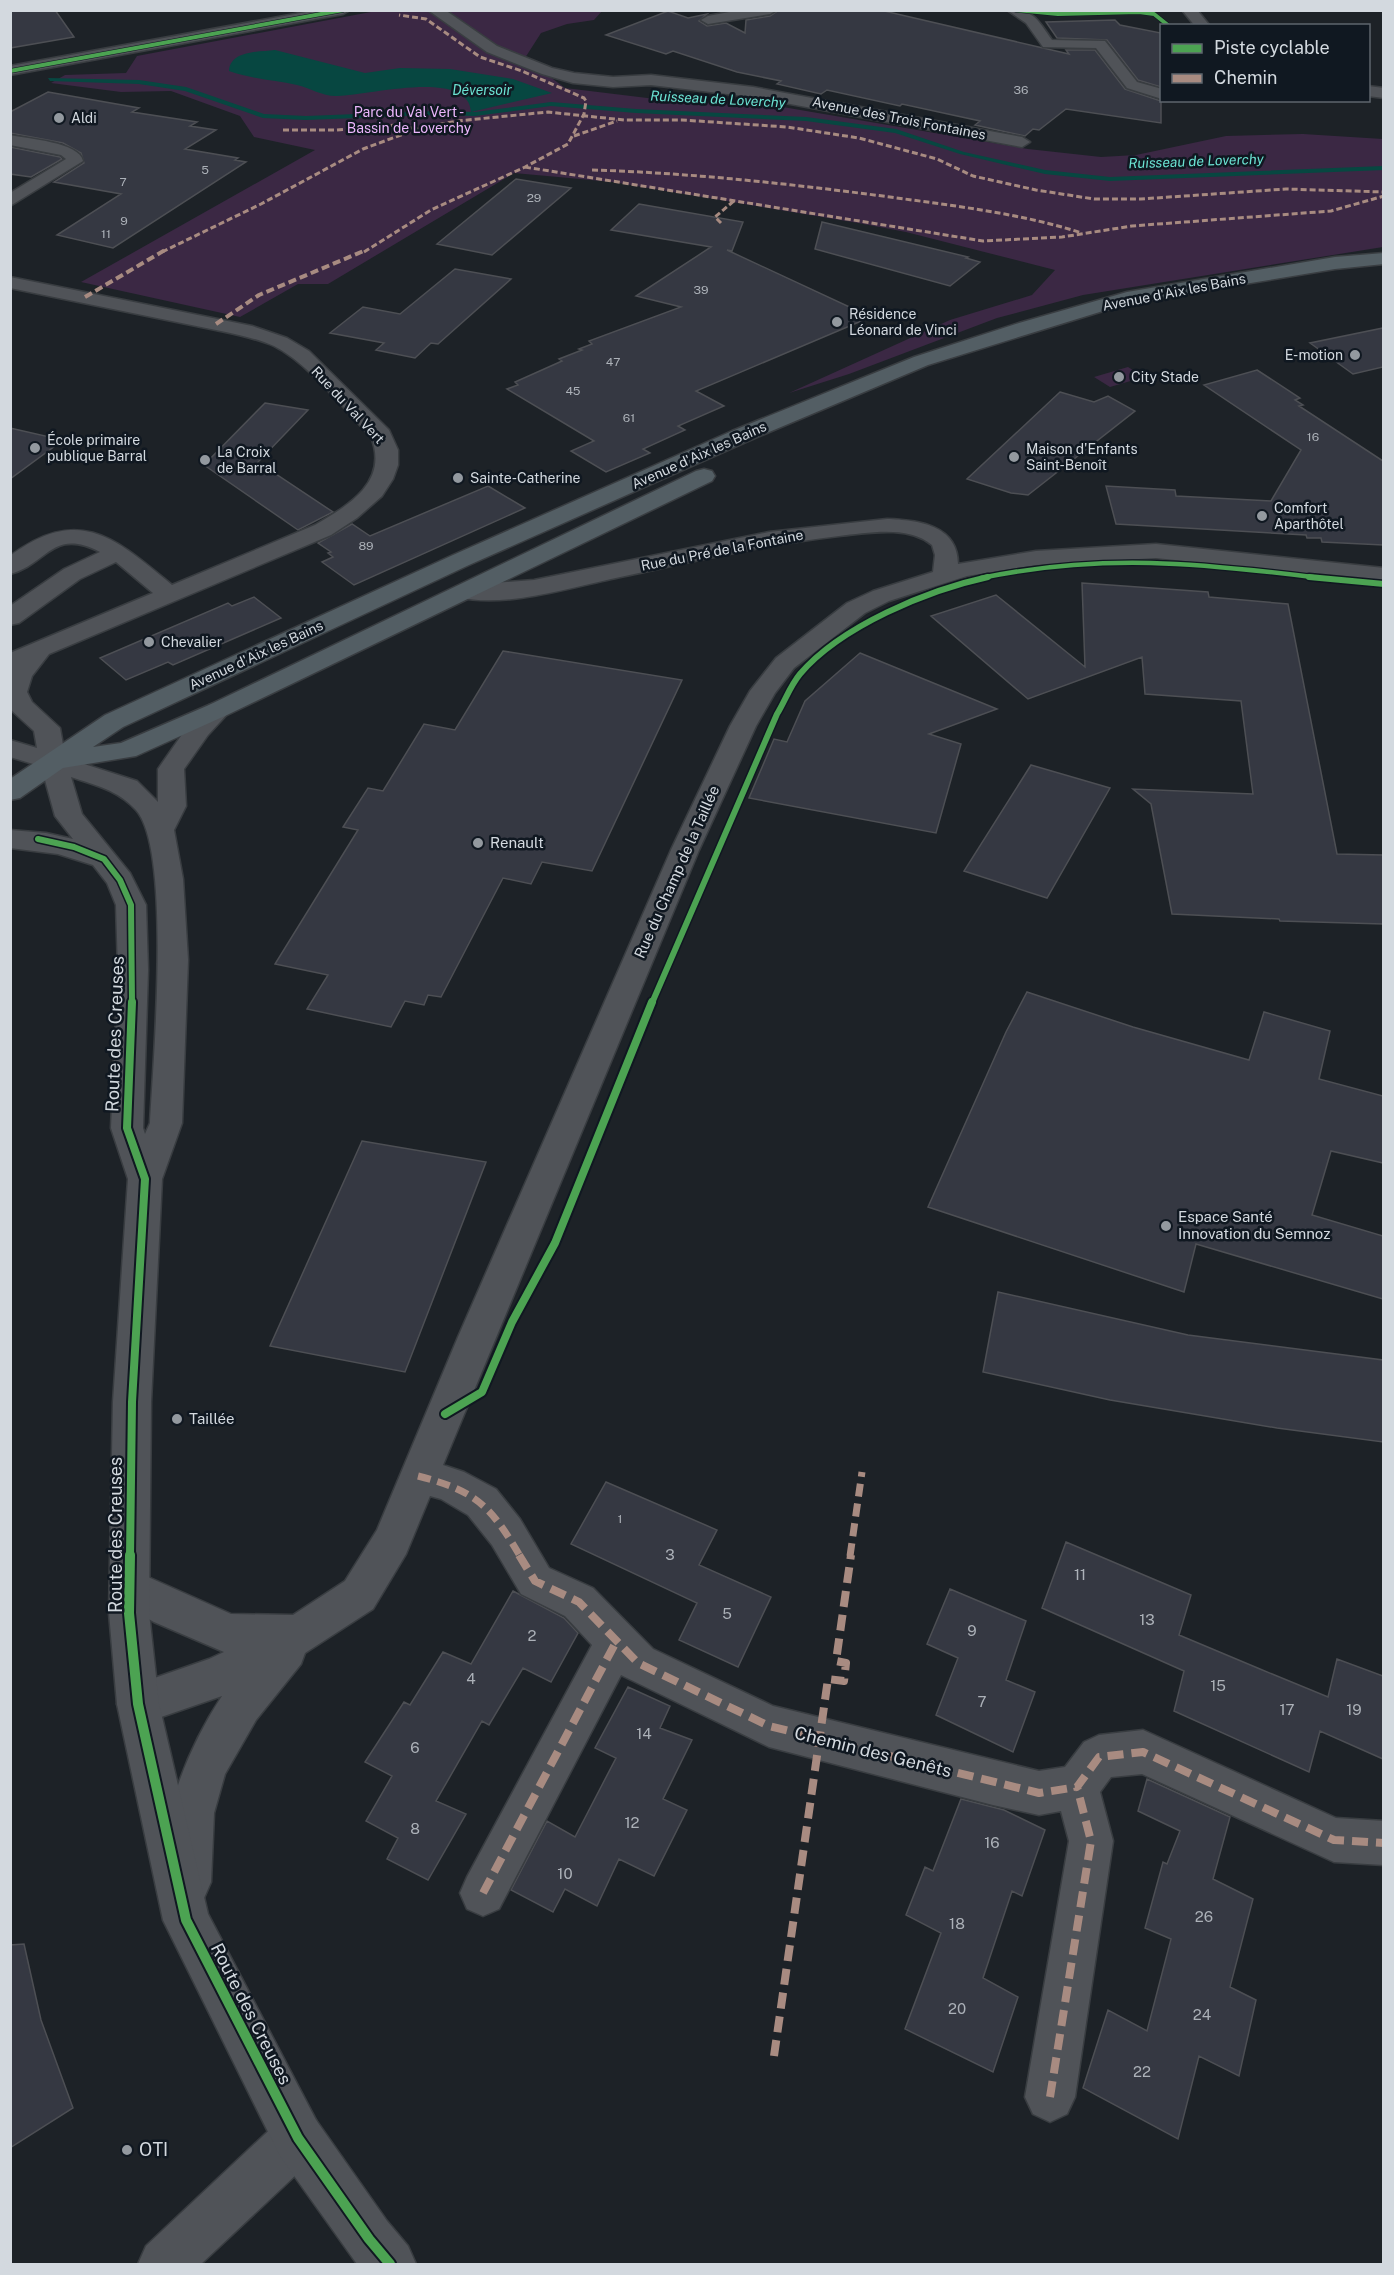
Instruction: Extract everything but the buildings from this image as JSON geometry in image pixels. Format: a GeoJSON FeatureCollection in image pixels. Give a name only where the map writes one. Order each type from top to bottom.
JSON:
{"type":"FeatureCollection","features":[{"type":"Feature","properties":{"kind":"main road","name":"Avenue d'Aix les Bains"},"geometry":{"type":"LineString","coordinates":[[10,792],[114,721],[452,564],[740,436],[921,361],[1026,327],[1127,298],[1335,262],[1383,258]]}},
{"type":"Feature","properties":{"kind":"main road","name":"Avenue d'Aix les Bains"},"geometry":{"type":"LineString","coordinates":[[933,377],[1044,339],[1140,313],[1237,292],[1383,269]]}},
{"type":"Feature","properties":{"kind":"main road","name":"Avenue d'Aix les Bains"},"geometry":{"type":"LineString","coordinates":[[10,771],[126,750],[218,710],[727,466]]}},
{"type":"Feature","properties":{"kind":"street"},"geometry":{"type":"LineString","coordinates":[[10,71],[343,10]]}},
{"type":"Feature","properties":{"kind":"street","name":"Avenue des Trois Fontaines"},"geometry":{"type":"LineString","coordinates":[[435,10],[492,48],[518,61],[564,76],[591,81],[651,80],[753,92],[1022,142]]}},
{"type":"Feature","properties":{"kind":"street"},"geometry":{"type":"LineString","coordinates":[[708,20],[770,10]]}},
{"type":"Feature","properties":{"kind":"street"},"geometry":{"type":"LineString","coordinates":[[1014,10],[1031,20],[1048,44],[1100,44],[1132,85],[1160,94]]}},
{"type":"Feature","properties":{"kind":"street"},"geometry":{"type":"LineString","coordinates":[[1190,11],[1201,24]]}},
{"type":"Feature","properties":{"kind":"street"},"geometry":{"type":"LineString","coordinates":[[10,140],[66,151],[75,158],[75,161],[10,201]]}},
{"type":"Feature","properties":{"kind":"street","name":"Rue du Val Vert"},"geometry":{"type":"LineString","coordinates":[[10,282],[216,324],[252,332],[280,342],[302,355],[381,435],[387,445],[386,469],[379,485],[371,496],[342,520],[10,662]]}},
{"type":"Feature","properties":{"kind":"street","name":"Rue du Pré de la Fontaine"},"geometry":{"type":"LineString","coordinates":[[466,592],[515,592],[777,538],[867,526],[908,527],[930,534],[945,546],[948,553],[944,575]]}},
{"type":"Feature","properties":{"kind":"street"},"geometry":{"type":"LineString","coordinates":[[10,567],[45,544],[66,537],[97,540],[118,552],[170,595]]}},
{"type":"Feature","properties":{"kind":"street","name":"Rue du Champ de la Taillée"},"geometry":{"type":"LineString","coordinates":[[138,1704],[218,1677],[299,1635],[359,1595],[392,1541],[660,907],[743,726],[763,691],[785,663],[856,608],[881,596],[944,575],[1036,558],[1156,551],[1383,575]]}},
{"type":"Feature","properties":{"kind":"street"},"geometry":{"type":"LineString","coordinates":[[10,618],[72,574],[118,552]]}},
{"type":"Feature","properties":{"kind":"street","name":"Rue du Val Vert"},"geometry":{"type":"LineString","coordinates":[[40,650],[17,677],[13,693],[18,706],[47,728],[53,762]]}},
{"type":"Feature","properties":{"kind":"street"},"geometry":{"type":"LineString","coordinates":[[160,830],[172,806],[171,769],[199,729],[218,710]]}},
{"type":"Feature","properties":{"kind":"street"},"geometry":{"type":"LineString","coordinates":[[10,748],[53,762]]}},
{"type":"Feature","properties":{"kind":"street","name":"Route des Creuses"},"geometry":{"type":"LineString","coordinates":[[53,762],[126,787],[146,804],[160,830],[169,879],[173,960],[166,1123],[144,1179],[132,1402],[129,1612],[138,1704],[186,1920],[298,2138],[390,2265]]}},
{"type":"Feature","properties":{"kind":"street","name":"Route des Creuses"},"geometry":{"type":"LineString","coordinates":[[53,762],[69,816],[120,880],[131,905],[133,970],[127,1128],[144,1179]]}},
{"type":"Feature","properties":{"kind":"street"},"geometry":{"type":"LineString","coordinates":[[10,838],[38,839],[74,847],[104,859]]}},
{"type":"Feature","properties":{"kind":"street","name":"Chemin des Genêts"},"geometry":{"type":"LineString","coordinates":[[418,1476],[450,1484],[482,1503],[506,1532],[535,1581],[579,1602],[638,1663],[769,1726],[1039,1793],[1077,1787]]}},
{"type":"Feature","properties":{"kind":"street"},"geometry":{"type":"LineString","coordinates":[[130,1588],[168,1608],[230,1634],[299,1635]]}},
{"type":"Feature","properties":{"kind":"street","name":"Rue du Champ de la Taillée"},"geometry":{"type":"LineString","coordinates":[[186,1920],[192,1813],[208,1760],[250,1690],[299,1635]]}},
{"type":"Feature","properties":{"kind":"street"},"geometry":{"type":"LineString","coordinates":[[483,1893],[617,1640]]}},
{"type":"Feature","properties":{"kind":"street"},"geometry":{"type":"LineString","coordinates":[[1050,2097],[1091,1842],[1077,1787],[1099,1757],[1143,1752],[1334,1840],[1383,1843]]}},
{"type":"Feature","properties":{"kind":"street"},"geometry":{"type":"LineString","coordinates":[[164,2265],[298,2138]]}},
{"type":"Feature","properties":{"kind":"green space","name":"Parc du Val Vert - Bassin de Loverchy"},"geometry":{"type":"Polygon","coordinates":[[[376,11],[602,11],[594,20],[567,24],[541,33],[525,58],[565,88],[672,101],[771,105],[1028,149],[1101,157],[1136,155],[1226,136],[1303,134],[1383,139],[1383,247],[1083,295],[997,318],[849,374],[789,393],[950,320],[1032,295],[1055,270],[906,232],[858,223],[613,182],[514,173],[328,284],[298,284],[240,317],[81,282],[315,150],[254,137],[240,116],[171,91],[121,92],[51,83],[65,75],[126,73],[137,56],[376,11]]]}},
{"type":"Feature","properties":{"kind":"green space","name":"City Stade"},"geometry":{"type":"Polygon","coordinates":[[[1128,367],[1144,377],[1110,387],[1094,377],[1128,367]]]}},
{"type":"Feature","properties":{"kind":"water","name":"Déversoir"},"geometry":{"type":"Polygon","coordinates":[[[275,50],[365,73],[400,68],[450,69],[513,79],[552,93],[471,112],[465,98],[453,91],[434,87],[331,96],[297,85],[229,71],[234,59],[240,56],[275,50]]]}},
{"type":"Feature","properties":{"kind":"waterway","name":"Ruisseau de Loverchy"},"geometry":{"type":"LineString","coordinates":[[50,79],[139,82],[186,89],[263,116],[306,118],[433,113],[475,114],[551,104],[636,111],[806,119],[896,131],[962,153],[1045,172],[1110,179],[1384,168]]}},
{"type":"Feature","properties":{"kind":"marked path"},"geometry":{"type":"LineString","coordinates":[[216,324],[259,295],[357,256],[431,210],[525,167],[568,144],[574,136],[584,114],[586,101],[584,98],[522,71],[480,57],[426,19],[399,15]]}},
{"type":"Feature","properties":{"kind":"marked path"},"geometry":{"type":"LineString","coordinates":[[85,297],[159,253],[261,204],[363,149],[417,129],[457,121],[548,112],[624,120],[682,120],[787,127],[859,138],[937,159],[973,176],[1036,190],[1094,199],[1141,199],[1286,189],[1384,192]]}},
{"type":"Feature","properties":{"kind":"marked path"},"geometry":{"type":"LineString","coordinates":[[574,136],[617,121]]}},
{"type":"Feature","properties":{"kind":"marked path"},"geometry":{"type":"LineString","coordinates":[[283,130],[337,130],[396,125],[417,129]]}},
{"type":"Feature","properties":{"kind":"marked path"},"geometry":{"type":"LineString","coordinates":[[525,167],[983,241],[1062,237],[1132,226],[1331,211],[1384,196]]}},
{"type":"Feature","properties":{"kind":"marked path"},"geometry":{"type":"LineString","coordinates":[[592,170],[709,176],[825,189],[993,212],[1038,220],[1082,233]]}},
{"type":"Feature","properties":{"kind":"marked path"},"geometry":{"type":"LineString","coordinates":[[721,223],[715,217],[735,200]]}},
{"type":"Feature","properties":{"kind":"marked path"},"geometry":{"type":"LineString","coordinates":[[774,2056],[828,1679],[844,1681],[846,1663],[836,1661],[862,1472]]}},
{"type":"Feature","properties":{"kind":"marked path"},"geometry":{"type":"LineString","coordinates":[[418,1476],[450,1484],[482,1502],[506,1532],[535,1581],[579,1602],[638,1663],[769,1726],[1039,1793],[1077,1787],[1099,1757],[1143,1752],[1334,1840],[1384,1843]]}},
{"type":"Feature","properties":{"kind":"marked path"},"geometry":{"type":"LineString","coordinates":[[483,1893],[617,1640]]}},
{"type":"Feature","properties":{"kind":"marked path"},"geometry":{"type":"LineString","coordinates":[[1050,2097],[1091,1841],[1077,1787]]}},
{"type":"Feature","properties":{"kind":"cycle path"},"geometry":{"type":"LineString","coordinates":[[10,71],[343,10]]}},
{"type":"Feature","properties":{"kind":"cycle path"},"geometry":{"type":"LineString","coordinates":[[1016,10],[1058,14],[1139,12],[1154,14],[1166,24]]}},
{"type":"Feature","properties":{"kind":"cycle path"},"geometry":{"type":"LineString","coordinates":[[445,1414],[482,1392],[512,1322],[555,1243],[626,1062],[777,714],[794,682],[811,663],[845,637],[885,613],[928,594],[973,580],[1019,570],[1114,561],[1161,562],[1229,566],[1339,581],[1384,584]]}},
{"type":"Feature","properties":{"kind":"cycle path"},"geometry":{"type":"LineString","coordinates":[[38,839],[74,847],[104,859],[120,880],[131,905],[133,970],[127,1128],[145,1179],[132,1402],[129,1613],[138,1704],[186,1920],[298,2138],[369,2239],[390,2264]]}},
{"type":"Feature","properties":{"kind":"place","name":"Aldi"},"geometry":{"type":"Point","coordinates":[59,118]}},
{"type":"Feature","properties":{"kind":"place","name":"Résidence Léonard de Vinci"},"geometry":{"type":"Point","coordinates":[837,322]}},
{"type":"Feature","properties":{"kind":"place","name":"E-motion"},"geometry":{"type":"Point","coordinates":[1355,355]}},
{"type":"Feature","properties":{"kind":"place","name":"City Stade"},"geometry":{"type":"Point","coordinates":[1119,377]}},
{"type":"Feature","properties":{"kind":"place","name":"École primaire publique Barral"},"geometry":{"type":"Point","coordinates":[35,448]}},
{"type":"Feature","properties":{"kind":"place","name":"Maison d'Enfants Saint-Benoît"},"geometry":{"type":"Point","coordinates":[1014,457]}},
{"type":"Feature","properties":{"kind":"place","name":"La Croix de Barral"},"geometry":{"type":"Point","coordinates":[205,460]}},
{"type":"Feature","properties":{"kind":"place","name":"Sainte-Catherine"},"geometry":{"type":"Point","coordinates":[458,478]}},
{"type":"Feature","properties":{"kind":"place","name":"Comfort Aparthôtel"},"geometry":{"type":"Point","coordinates":[1262,516]}},
{"type":"Feature","properties":{"kind":"place","name":"Chevalier"},"geometry":{"type":"Point","coordinates":[149,642]}},
{"type":"Feature","properties":{"kind":"place","name":"Renault"},"geometry":{"type":"Point","coordinates":[478,843]}},
{"type":"Feature","properties":{"kind":"place","name":"Espace Santé Innovation du Semnoz"},"geometry":{"type":"Point","coordinates":[1166,1226]}},
{"type":"Feature","properties":{"kind":"place","name":"Taillée"},"geometry":{"type":"Point","coordinates":[177,1419]}},
{"type":"Feature","properties":{"kind":"place","name":"OTI"},"geometry":{"type":"Point","coordinates":[127,2150]}}]}
